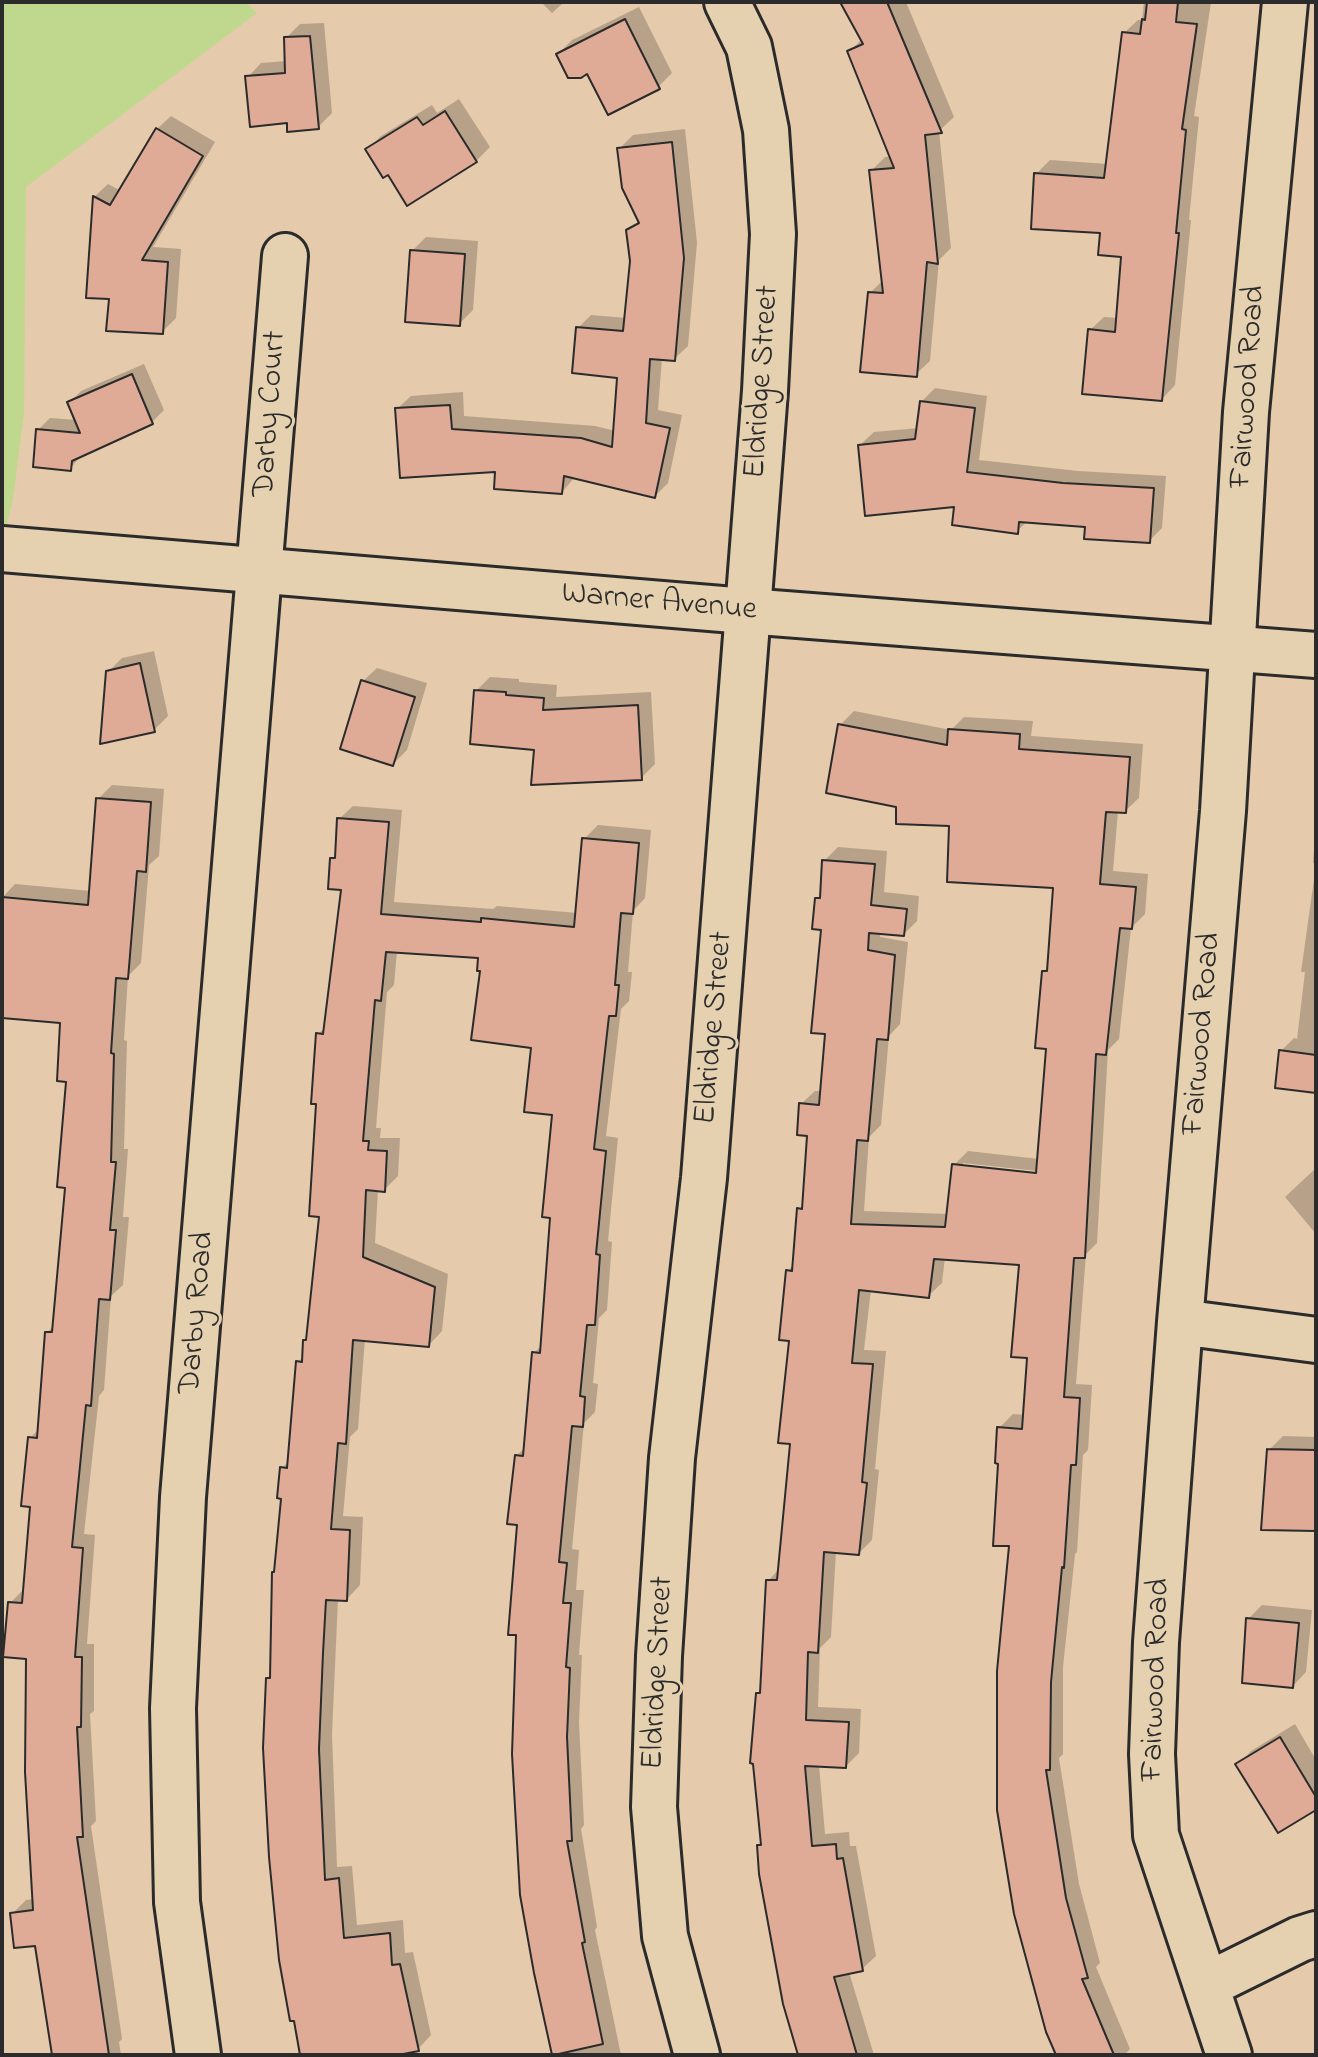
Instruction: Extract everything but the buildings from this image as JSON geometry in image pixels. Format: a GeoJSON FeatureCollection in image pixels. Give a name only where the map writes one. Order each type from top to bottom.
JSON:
{"type":"FeatureCollection","features":[{"type":"Feature","properties":{"kind":"street","name":"Eldridge Street"},"geometry":{"type":"LineString","coordinates":[[697,2055],[665,1936],[654,1807],[658,1671],[672,1458],[704,1178],[765,391],[773,234],[766,130],[749,47],[727,2]]}},
{"type":"Feature","properties":{"kind":"street","name":"Fairwood Road"},"geometry":{"type":"LineString","coordinates":[[1229,2055],[1156,1835],[1152,1754],[1156,1642],[1180,1322],[1223,811],[1246,412],[1285,2]]}},
{"type":"Feature","properties":{"kind":"street","name":"Darby Court"},"geometry":{"type":"LineString","coordinates":[[260,572],[285,256]]}},
{"type":"Feature","properties":{"kind":"street","name":"Warner Avenue"},"geometry":{"type":"LineString","coordinates":[[2,549],[1316,655]]}},
{"type":"Feature","properties":{"kind":"street","name":"Darby Road"},"geometry":{"type":"LineString","coordinates":[[198,2055],[177,1902],[174,1693],[183,1497],[260,572]]}},
{"type":"Feature","properties":{"kind":"street"},"geometry":{"type":"LineString","coordinates":[[1180,1322],[1316,1340]]}},
{"type":"Feature","properties":{"kind":"street"},"geometry":{"type":"LineString","coordinates":[[1207,1985],[1316,1934]]}},
{"type":"Feature","properties":{"kind":"green space"},"geometry":{"type":"Polygon","coordinates":[[[2,2],[245,2],[257,13],[26,187],[24,412],[13,499],[2,544],[2,2]]]}}]}
